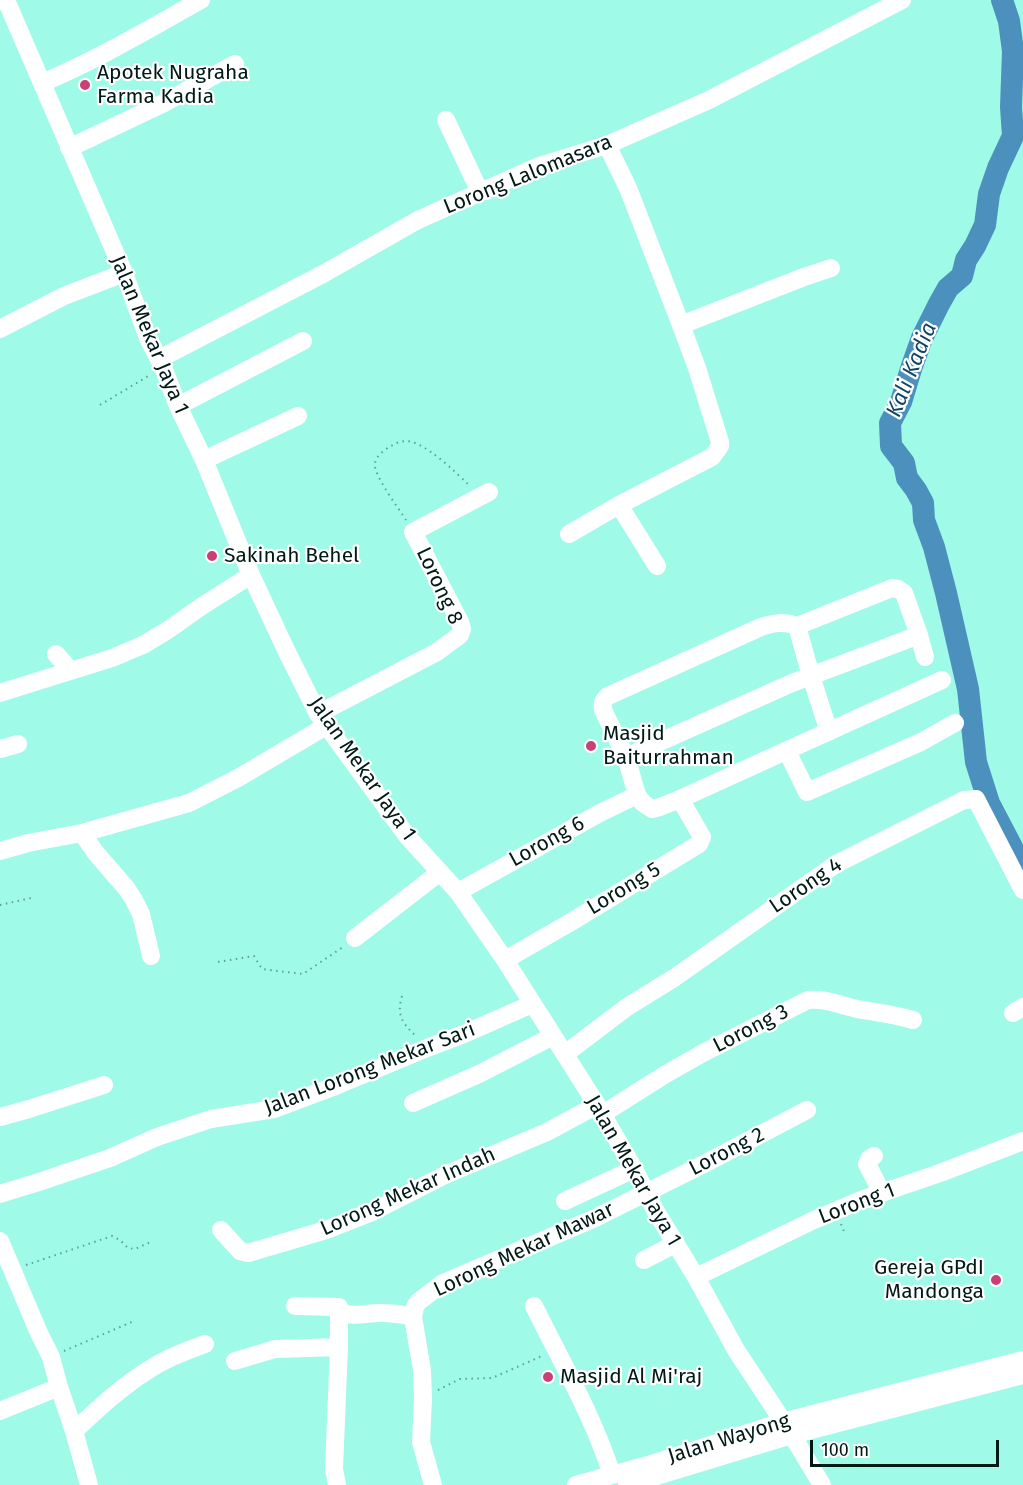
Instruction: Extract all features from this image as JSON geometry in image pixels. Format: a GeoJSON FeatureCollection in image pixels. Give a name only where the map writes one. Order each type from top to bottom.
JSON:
{"type":"FeatureCollection","features":[{"type":"Feature","properties":{"kind":"street","name":"Jalan Mekar Jaya 1"},"geometry":{"type":"LineString","coordinates":[[6,0],[124,273],[148,338],[204,459],[252,575],[287,652],[322,720],[407,836],[458,892],[505,960],[634,1169],[736,1350],[822,1485]]}},
{"type":"Feature","properties":{"kind":"street"},"geometry":{"type":"LineString","coordinates":[[42,82],[64,74],[201,0]]}},
{"type":"Feature","properties":{"kind":"street","name":"Lorong Lalomasara"},"geometry":{"type":"LineString","coordinates":[[161,363],[418,220],[539,166],[607,145],[709,100],[902,0]]}},
{"type":"Feature","properties":{"kind":"street"},"geometry":{"type":"LineString","coordinates":[[69,148],[164,103],[235,64]]}},
{"type":"Feature","properties":{"kind":"street"},"geometry":{"type":"LineString","coordinates":[[446,120],[480,192]]}},
{"type":"Feature","properties":{"kind":"street"},"geometry":{"type":"LineString","coordinates":[[569,534],[619,505],[712,457],[720,446],[700,377],[681,325],[628,189],[607,145]]}},
{"type":"Feature","properties":{"kind":"street"},"geometry":{"type":"LineString","coordinates":[[681,325],[831,268]]}},
{"type":"Feature","properties":{"kind":"street"},"geometry":{"type":"LineString","coordinates":[[0,329],[64,296],[124,273]]}},
{"type":"Feature","properties":{"kind":"street"},"geometry":{"type":"LineString","coordinates":[[178,406],[303,341]]}},
{"type":"Feature","properties":{"kind":"street"},"geometry":{"type":"LineString","coordinates":[[204,459],[298,416]]}},
{"type":"Feature","properties":{"kind":"street","name":"Lorong 8"},"geometry":{"type":"LineString","coordinates":[[322,720],[437,652],[461,633],[460,622],[414,532],[485,494]]}},
{"type":"Feature","properties":{"kind":"street"},"geometry":{"type":"LineString","coordinates":[[619,505],[657,566]]}},
{"type":"Feature","properties":{"kind":"street"},"geometry":{"type":"LineString","coordinates":[[0,693],[112,658],[144,645],[252,575]]}},
{"type":"Feature","properties":{"kind":"street"},"geometry":{"type":"LineString","coordinates":[[925,657],[904,593],[892,588],[797,626],[787,622],[761,627],[608,696],[602,704],[626,757],[637,795],[652,809],[680,799],[942,680]]}},
{"type":"Feature","properties":{"kind":"street"},"geometry":{"type":"LineString","coordinates":[[797,626],[829,732]]}},
{"type":"Feature","properties":{"kind":"street"},"geometry":{"type":"LineString","coordinates":[[626,757],[792,683],[919,635]]}},
{"type":"Feature","properties":{"kind":"street"},"geometry":{"type":"LineString","coordinates":[[56,654],[70,670]]}},
{"type":"Feature","properties":{"kind":"street"},"geometry":{"type":"LineString","coordinates":[[0,851],[28,843],[82,833],[189,803],[238,778],[322,720]]}},
{"type":"Feature","properties":{"kind":"street"},"geometry":{"type":"LineString","coordinates":[[787,751],[807,792],[921,741],[955,723]]}},
{"type":"Feature","properties":{"kind":"street"},"geometry":{"type":"LineString","coordinates":[[0,749],[18,744]]}},
{"type":"Feature","properties":{"kind":"street","name":"Lorong 6"},"geometry":{"type":"LineString","coordinates":[[458,892],[600,813],[637,795]]}},
{"type":"Feature","properties":{"kind":"street","name":"Lorong 5"},"geometry":{"type":"LineString","coordinates":[[505,960],[699,844],[702,837],[680,799]]}},
{"type":"Feature","properties":{"kind":"street","name":"Lorong 4"},"geometry":{"type":"LineString","coordinates":[[565,1054],[627,1007],[674,978],[836,864],[964,800],[976,799],[1023,890]]}},
{"type":"Feature","properties":{"kind":"street"},"geometry":{"type":"LineString","coordinates":[[82,833],[134,900],[141,914],[151,956]]}},
{"type":"Feature","properties":{"kind":"street"},"geometry":{"type":"LineString","coordinates":[[355,939],[440,872]]}},
{"type":"Feature","properties":{"kind":"street","name":"Lorong 3"},"geometry":{"type":"LineString","coordinates":[[599,1110],[808,1000],[822,999],[862,1010],[894,1014],[914,1020]]}},
{"type":"Feature","properties":{"kind":"street","name":"Jalan Lorong Mekar Sari"},"geometry":{"type":"LineString","coordinates":[[0,1194],[110,1158],[157,1137],[211,1119],[274,1108],[338,1085],[532,1004]]}},
{"type":"Feature","properties":{"kind":"street"},"geometry":{"type":"LineString","coordinates":[[413,1103],[479,1074],[553,1036]]}},
{"type":"Feature","properties":{"kind":"street"},"geometry":{"type":"LineString","coordinates":[[0,1117],[104,1085]]}},
{"type":"Feature","properties":{"kind":"street","name":"Lorong Mekar Indah"},"geometry":{"type":"LineString","coordinates":[[221,1230],[240,1251],[248,1253],[326,1230],[372,1212],[445,1175],[599,1110]]}},
{"type":"Feature","properties":{"kind":"street","name":"Lorong 2"},"geometry":{"type":"LineString","coordinates":[[647,1193],[807,1110]]}},
{"type":"Feature","properties":{"kind":"street","name":"Lorong 1"},"geometry":{"type":"LineString","coordinates":[[696,1277],[861,1200],[1023,1141]]}},
{"type":"Feature","properties":{"kind":"street"},"geometry":{"type":"LineString","coordinates":[[874,1156],[867,1164],[882,1193]]}},
{"type":"Feature","properties":{"kind":"street"},"geometry":{"type":"LineString","coordinates":[[565,1201],[634,1169]]}},
{"type":"Feature","properties":{"kind":"street","name":"Lorong Mekar Mawar"},"geometry":{"type":"LineString","coordinates":[[413,1317],[418,1302],[443,1283],[593,1219],[647,1193]]}},
{"type":"Feature","properties":{"kind":"street"},"geometry":{"type":"LineString","coordinates":[[0,1242],[51,1358],[89,1485]]}},
{"type":"Feature","properties":{"kind":"street"},"geometry":{"type":"LineString","coordinates":[[644,1260],[675,1244]]}},
{"type":"Feature","properties":{"kind":"street"},"geometry":{"type":"LineString","coordinates":[[294,1306],[339,1307],[334,1469],[337,1485]]}},
{"type":"Feature","properties":{"kind":"street"},"geometry":{"type":"LineString","coordinates":[[534,1306],[590,1416],[606,1456],[619,1480]]}},
{"type":"Feature","properties":{"kind":"street"},"geometry":{"type":"LineString","coordinates":[[339,1311],[349,1315],[376,1313],[413,1317],[422,1370],[421,1442],[433,1485]]}},
{"type":"Feature","properties":{"kind":"street"},"geometry":{"type":"LineString","coordinates":[[74,1431],[111,1397],[151,1367],[205,1344]]}},
{"type":"Feature","properties":{"kind":"street"},"geometry":{"type":"LineString","coordinates":[[236,1361],[275,1349],[339,1347]]}},
{"type":"Feature","properties":{"kind":"street","name":"Jalan Wayong"},"geometry":{"type":"LineString","coordinates":[[576,1485],[619,1480],[1023,1360]]}},
{"type":"Feature","properties":{"kind":"street","name":"Jalan Wayong"},"geometry":{"type":"LineString","coordinates":[[787,1429],[1023,1375]]}},
{"type":"Feature","properties":{"kind":"street"},"geometry":{"type":"LineString","coordinates":[[0,1412],[59,1387]]}},
{"type":"Feature","properties":{"kind":"path"},"geometry":{"type":"LineString","coordinates":[[100,405],[161,363]]}},
{"type":"Feature","properties":{"kind":"path"},"geometry":{"type":"LineString","coordinates":[[414,532],[376,473],[374,463],[387,448],[398,442],[408,441],[418,444],[485,494]]}},
{"type":"Feature","properties":{"kind":"path"},"geometry":{"type":"LineString","coordinates":[[0,905],[31,898]]}},
{"type":"Feature","properties":{"kind":"path"},"geometry":{"type":"LineString","coordinates":[[219,962],[254,956],[262,969],[303,974],[355,939]]}},
{"type":"Feature","properties":{"kind":"path"},"geometry":{"type":"LineString","coordinates":[[402,996],[399,1011],[405,1026],[427,1048]]}},
{"type":"Feature","properties":{"kind":"path"},"geometry":{"type":"LineString","coordinates":[[12,1269],[112,1236],[120,1239],[128,1248],[135,1249],[153,1242]]}},
{"type":"Feature","properties":{"kind":"path"},"geometry":{"type":"LineString","coordinates":[[51,1358],[134,1321]]}},
{"type":"Feature","properties":{"kind":"path"},"geometry":{"type":"LineString","coordinates":[[423,1399],[460,1379],[492,1378],[556,1350]]}},
{"type":"Feature","properties":{"kind":"waterway","name":"Kali Kadia"},"geometry":{"type":"LineString","coordinates":[[1002,0],[1009,21],[1013,51],[1011,107],[1013,136],[989,194],[985,225],[966,260],[962,276],[948,288],[922,338],[901,402],[890,423],[891,446],[904,463],[907,478],[923,503],[924,520],[946,593],[968,689],[976,762],[989,803],[1012,847],[1023,878]]}},
{"type":"Feature","properties":{"kind":"place","name":"Apotek Nugraha Farma Kadia"},"geometry":{"type":"Point","coordinates":[85,85]}},
{"type":"Feature","properties":{"kind":"place","name":"Sakinah Behel"},"geometry":{"type":"Point","coordinates":[212,556]}},
{"type":"Feature","properties":{"kind":"place","name":"Masjid Baiturrahman"},"geometry":{"type":"Point","coordinates":[591,746]}},
{"type":"Feature","properties":{"kind":"place","name":"Gereja GPdI Mandonga"},"geometry":{"type":"Point","coordinates":[996,1280]}},
{"type":"Feature","properties":{"kind":"place","name":"Masjid Al Mi'raj"},"geometry":{"type":"Point","coordinates":[548,1377]}}]}
